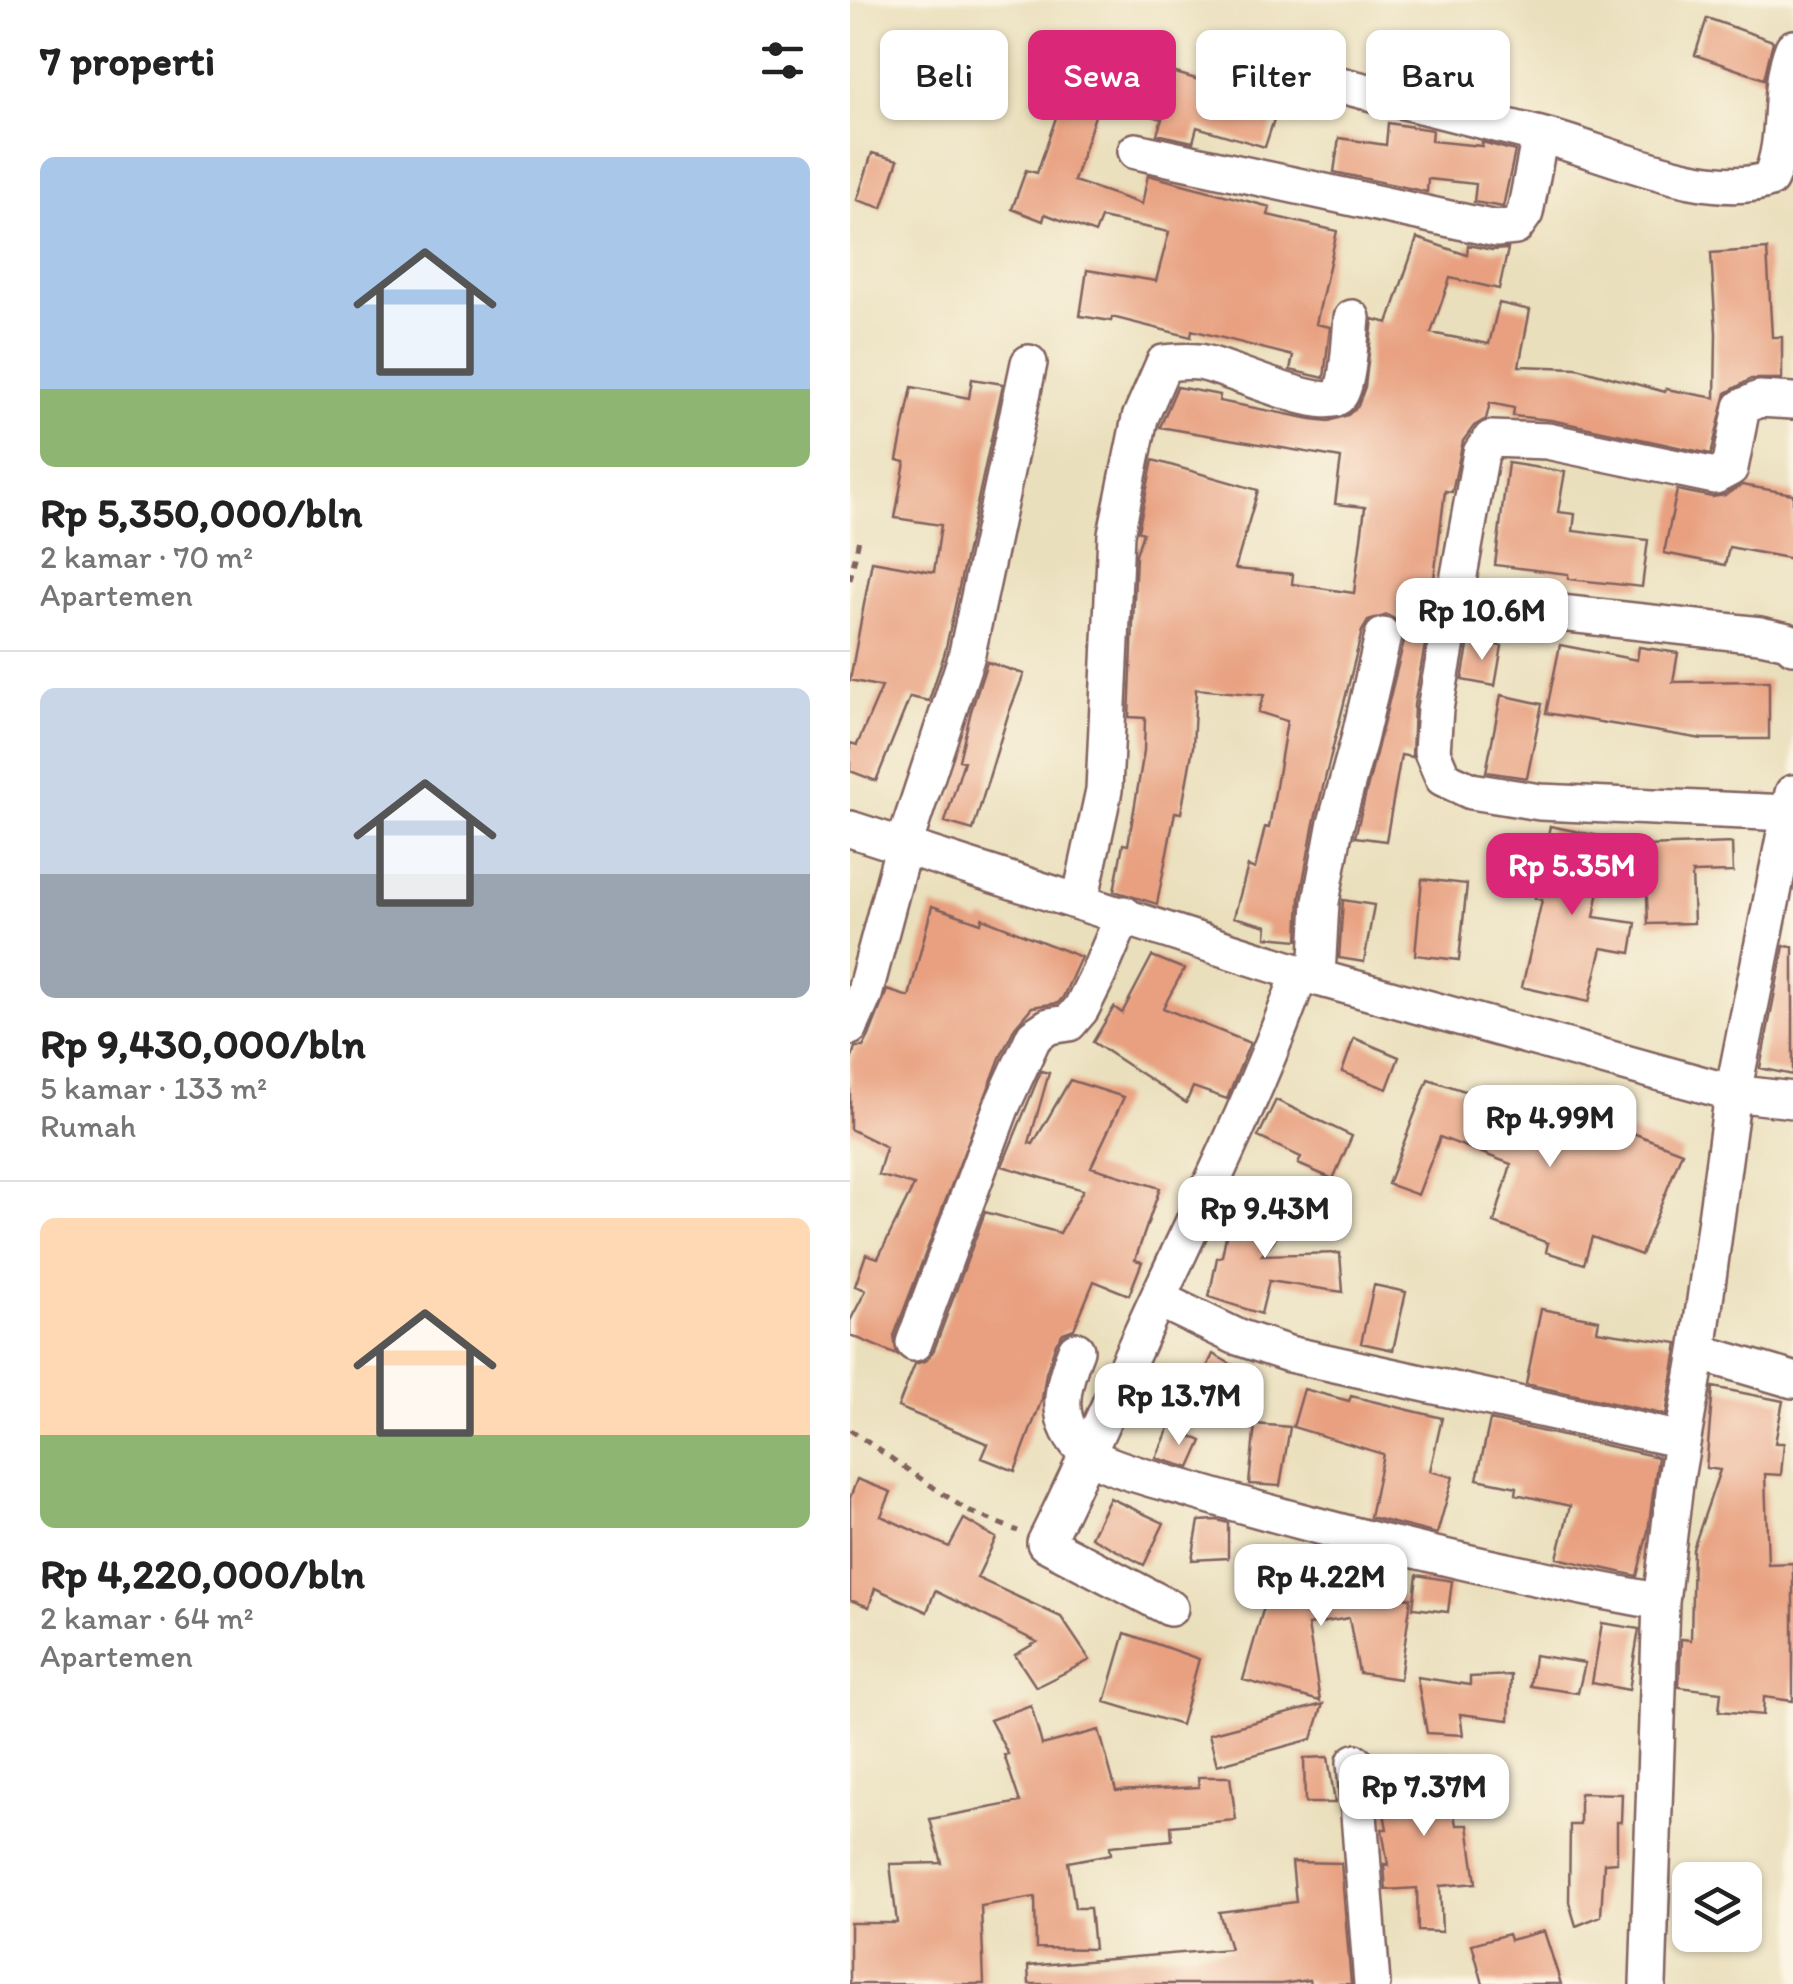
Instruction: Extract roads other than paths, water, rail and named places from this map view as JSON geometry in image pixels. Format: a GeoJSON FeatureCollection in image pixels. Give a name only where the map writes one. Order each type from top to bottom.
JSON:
{"type":"FeatureCollection","features":[{"type":"Feature","properties":{"kind":"street"},"geometry":{"type":"LineString","coordinates":[[1346,86],[1540,135],[1649,168],[1723,186],[1751,186],[1770,179],[1778,160],[1782,80],[1793,48]]}},
{"type":"Feature","properties":{"kind":"street"},"geometry":{"type":"LineString","coordinates":[[1136,150],[1496,229],[1515,227],[1526,213],[1540,135]]}},
{"type":"Feature","properties":{"kind":"street"},"geometry":{"type":"LineString","coordinates":[[1080,901],[1104,790],[1116,534],[1140,418],[1154,380],[1164,363],[1202,362],[1332,401],[1344,386],[1352,318]]}},
{"type":"Feature","properties":{"kind":"street"},"geometry":{"type":"LineString","coordinates":[[850,1027],[864,995],[903,848],[966,658],[1029,364]]}},
{"type":"Feature","properties":{"kind":"street"},"geometry":{"type":"LineString","coordinates":[[1648,1984],[1660,1602],[1734,1093],[1782,907],[1791,803],[1540,802],[1471,791],[1443,778],[1432,752],[1435,709],[1481,453],[1491,439],[1547,441],[1716,476],[1730,468],[1742,408],[1759,399],[1793,401]]}},
{"type":"Feature","properties":{"kind":"street"},"geometry":{"type":"LineString","coordinates":[[1560,613],[1760,635],[1788,641],[1793,646]]}},
{"type":"Feature","properties":{"kind":"street"},"geometry":{"type":"LineString","coordinates":[[1170,1608],[1045,1543],[1089,1456],[1309,974],[1335,827],[1360,740],[1383,636]]}},
{"type":"Feature","properties":{"kind":"street"},"geometry":{"type":"LineString","coordinates":[[850,829],[1309,974],[1734,1093],[1793,1100]]}},
{"type":"Feature","properties":{"kind":"street"},"geometry":{"type":"LineString","coordinates":[[914,1343],[1001,1108],[1034,1036],[1049,1026],[1069,1023],[1081,1009],[1124,914]]}},
{"type":"Feature","properties":{"kind":"street"},"geometry":{"type":"LineString","coordinates":[[1158,1299],[1235,1336],[1289,1354],[1682,1440]]}},
{"type":"Feature","properties":{"kind":"street"},"geometry":{"type":"LineString","coordinates":[[1076,1350],[1063,1382],[1062,1418],[1089,1456],[1254,1509],[1378,1542],[1660,1602]]}},
{"type":"Feature","properties":{"kind":"street"},"geometry":{"type":"LineString","coordinates":[[1698,1352],[1793,1380]]}},
{"type":"Feature","properties":{"kind":"street"},"geometry":{"type":"LineString","coordinates":[[1355,1762],[1372,1984]]}}]}
